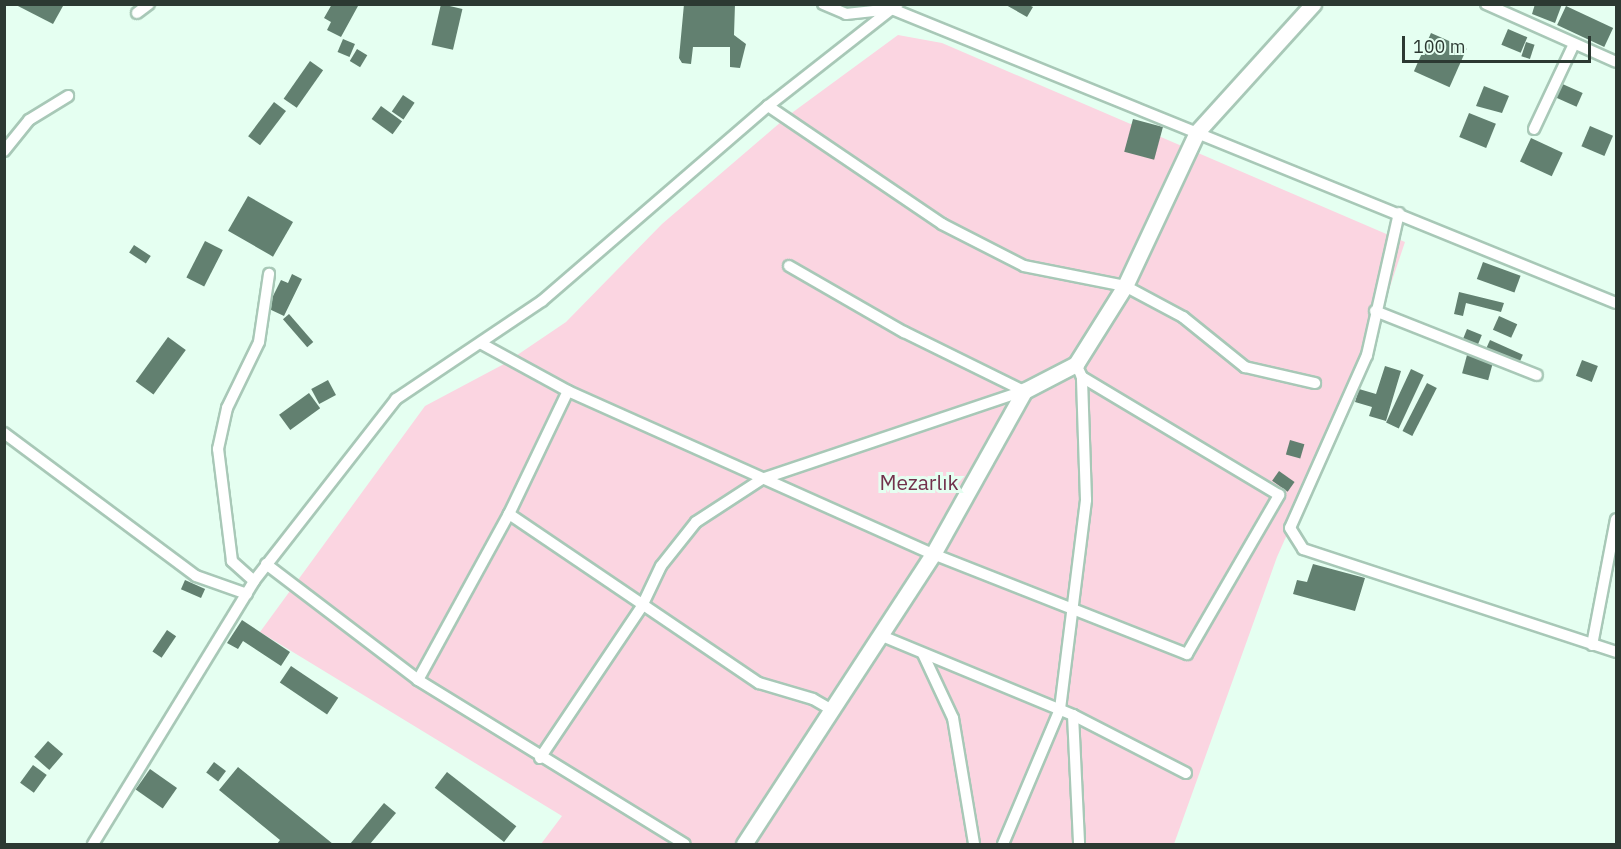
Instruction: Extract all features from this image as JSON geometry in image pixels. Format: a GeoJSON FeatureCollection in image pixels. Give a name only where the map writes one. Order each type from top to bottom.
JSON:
{"type":"FeatureCollection","features":[{"type":"Feature","properties":{"kind":"street"},"geometry":{"type":"LineString","coordinates":[[136,13],[149,4]]}},
{"type":"Feature","properties":{"kind":"street"},"geometry":{"type":"LineString","coordinates":[[823,4],[846,14],[895,7],[1617,303]]}},
{"type":"Feature","properties":{"kind":"street"},"geometry":{"type":"LineString","coordinates":[[1003,844],[1060,709],[1086,500],[1079,371],[1125,286],[1197,132],[1312,4]]}},
{"type":"Feature","properties":{"kind":"street"},"geometry":{"type":"LineString","coordinates":[[1486,4],[1617,63]]}},
{"type":"Feature","properties":{"kind":"street"},"geometry":{"type":"LineString","coordinates":[[93,844],[254,581],[396,399],[482,344],[542,301],[768,106],[895,7]]}},
{"type":"Feature","properties":{"kind":"street"},"geometry":{"type":"LineString","coordinates":[[1534,129],[1574,44]]}},
{"type":"Feature","properties":{"kind":"street"},"geometry":{"type":"LineString","coordinates":[[4,152],[29,120],[68,96]]}},
{"type":"Feature","properties":{"kind":"street"},"geometry":{"type":"LineString","coordinates":[[768,106],[942,224],[1024,266],[1125,286],[1183,317],[1245,367],[1315,383]]}},
{"type":"Feature","properties":{"kind":"street"},"geometry":{"type":"LineString","coordinates":[[1399,213],[1375,311],[1367,355],[1290,528],[1303,549],[1617,652]]}},
{"type":"Feature","properties":{"kind":"street"},"geometry":{"type":"LineString","coordinates":[[789,266],[904,332],[1024,391]]}},
{"type":"Feature","properties":{"kind":"street"},"geometry":{"type":"LineString","coordinates":[[254,581],[232,561],[218,449],[227,408],[259,342],[269,274]]}},
{"type":"Feature","properties":{"kind":"street"},"geometry":{"type":"LineString","coordinates":[[1375,311],[1537,375]]}},
{"type":"Feature","properties":{"kind":"street"},"geometry":{"type":"LineString","coordinates":[[482,344],[568,391],[933,555],[1074,608],[1187,654],[1279,495],[1079,371]]}},
{"type":"Feature","properties":{"kind":"street"},"geometry":{"type":"LineString","coordinates":[[540,758],[642,606],[662,566],[696,522],[762,479],[1079,371]]}},
{"type":"Feature","properties":{"kind":"street"},"geometry":{"type":"LineString","coordinates":[[418,680],[508,514],[568,391]]}},
{"type":"Feature","properties":{"kind":"street"},"geometry":{"type":"LineString","coordinates":[[744,844],[834,711],[933,555],[1024,391]]}},
{"type":"Feature","properties":{"kind":"street"},"geometry":{"type":"LineString","coordinates":[[4,433],[196,576],[247,594]]}},
{"type":"Feature","properties":{"kind":"street"},"geometry":{"type":"LineString","coordinates":[[508,514],[642,606],[759,682],[813,699],[834,711]]}},
{"type":"Feature","properties":{"kind":"street"},"geometry":{"type":"LineString","coordinates":[[1592,645],[1617,519]]}},
{"type":"Feature","properties":{"kind":"street"},"geometry":{"type":"LineString","coordinates":[[266,564],[418,680],[540,758],[685,844]]}},
{"type":"Feature","properties":{"kind":"street"},"geometry":{"type":"LineString","coordinates":[[882,636],[1060,709],[1186,773]]}},
{"type":"Feature","properties":{"kind":"street"},"geometry":{"type":"LineString","coordinates":[[923,654],[953,718],[974,844]]}},
{"type":"Feature","properties":{"kind":"street"},"geometry":{"type":"LineString","coordinates":[[1073,715],[1079,844]]}},
{"type":"Feature","properties":{"kind":"green space","name":"Mezarlık"},"geometry":{"type":"Polygon","coordinates":[[[898,35],[942,43],[1405,242],[1367,355],[1277,557],[1174,844],[541,844],[562,816],[260,632],[425,406],[504,364],[566,322],[662,224],[789,115],[898,35]]]}},
{"type":"Feature","properties":{"kind":"building"},"geometry":{"type":"Polygon","coordinates":[[[332,4],[358,6],[341,37],[327,30],[331,22],[324,18],[332,4]]]}},
{"type":"Feature","properties":{"kind":"building"},"geometry":{"type":"Polygon","coordinates":[[[441,4],[462,9],[453,50],[432,45],[441,4]]]}},
{"type":"Feature","properties":{"kind":"building"},"geometry":{"type":"Polygon","coordinates":[[[684,4],[735,4],[734,35],[746,44],[740,68],[730,67],[730,47],[693,47],[691,64],[682,63],[679,58],[684,4]]]}},
{"type":"Feature","properties":{"kind":"building"},"geometry":{"type":"Polygon","coordinates":[[[1535,4],[1562,4],[1555,23],[1532,14],[1535,4]]]}},
{"type":"Feature","properties":{"kind":"building"},"geometry":{"type":"Polygon","coordinates":[[[16,5],[61,5],[63,6],[53,24],[16,5]]]}},
{"type":"Feature","properties":{"kind":"building"},"geometry":{"type":"Polygon","coordinates":[[[1006,5],[1029,5],[1033,7],[1027,17],[1006,5]]]}},
{"type":"Feature","properties":{"kind":"building"},"geometry":{"type":"Polygon","coordinates":[[[1566,6],[1613,28],[1604,47],[1557,25],[1566,6]]]}},
{"type":"Feature","properties":{"kind":"building"},"geometry":{"type":"Polygon","coordinates":[[[1508,29],[1527,37],[1521,53],[1501,45],[1508,29]]]}},
{"type":"Feature","properties":{"kind":"building"},"geometry":{"type":"Polygon","coordinates":[[[1431,33],[1467,49],[1450,87],[1414,71],[1431,33]]]}},
{"type":"Feature","properties":{"kind":"building"},"geometry":{"type":"Polygon","coordinates":[[[343,39],[355,44],[349,57],[338,52],[343,39]]]}},
{"type":"Feature","properties":{"kind":"building"},"geometry":{"type":"Polygon","coordinates":[[[1526,42],[1535,45],[1530,59],[1521,56],[1526,42]]]}},
{"type":"Feature","properties":{"kind":"building"},"geometry":{"type":"Polygon","coordinates":[[[357,49],[367,55],[360,67],[350,61],[357,49]]]}},
{"type":"Feature","properties":{"kind":"building"},"geometry":{"type":"Polygon","coordinates":[[[310,61],[323,70],[297,108],[284,99],[310,61]]]}},
{"type":"Feature","properties":{"kind":"building"},"geometry":{"type":"Polygon","coordinates":[[[1558,82],[1583,93],[1577,107],[1552,96],[1558,82]]]}},
{"type":"Feature","properties":{"kind":"building"},"geometry":{"type":"Polygon","coordinates":[[[1484,86],[1509,96],[1502,113],[1476,106],[1484,86]]]}},
{"type":"Feature","properties":{"kind":"building"},"geometry":{"type":"Polygon","coordinates":[[[403,95],[415,103],[403,119],[392,112],[403,95]]]}},
{"type":"Feature","properties":{"kind":"building"},"geometry":{"type":"Polygon","coordinates":[[[274,102],[286,111],[260,145],[248,136],[274,102]]]}},
{"type":"Feature","properties":{"kind":"building"},"geometry":{"type":"Polygon","coordinates":[[[381,106],[402,121],[393,134],[372,119],[381,106]]]}},
{"type":"Feature","properties":{"kind":"building"},"geometry":{"type":"Polygon","coordinates":[[[1469,113],[1496,124],[1486,148],[1459,137],[1469,113]]]}},
{"type":"Feature","properties":{"kind":"building"},"geometry":{"type":"Polygon","coordinates":[[[1133,119],[1163,127],[1154,160],[1124,152],[1133,119]]]}},
{"type":"Feature","properties":{"kind":"building"},"geometry":{"type":"Polygon","coordinates":[[[1590,126],[1613,136],[1604,156],[1581,146],[1590,126]]]}},
{"type":"Feature","properties":{"kind":"building"},"geometry":{"type":"Polygon","coordinates":[[[1531,138],[1563,153],[1552,176],[1520,162],[1531,138]]]}},
{"type":"Feature","properties":{"kind":"building"},"geometry":{"type":"Polygon","coordinates":[[[248,196],[293,222],[273,257],[228,231],[248,196]]]}},
{"type":"Feature","properties":{"kind":"building"},"geometry":{"type":"Polygon","coordinates":[[[205,241],[223,250],[204,287],[186,278],[205,241]]]}},
{"type":"Feature","properties":{"kind":"building"},"geometry":{"type":"Polygon","coordinates":[[[134,245],[151,256],[146,263],[129,253],[134,245]]]}},
{"type":"Feature","properties":{"kind":"building"},"geometry":{"type":"Polygon","coordinates":[[[1483,262],[1521,276],[1514,293],[1477,279],[1483,262]]]}},
{"type":"Feature","properties":{"kind":"building"},"geometry":{"type":"Polygon","coordinates":[[[292,274],[302,279],[284,316],[267,308],[281,280],[288,283],[292,274]]]}},
{"type":"Feature","properties":{"kind":"building"},"geometry":{"type":"Polygon","coordinates":[[[1459,292],[1504,303],[1501,312],[1466,303],[1463,316],[1454,314],[1459,292]]]}},
{"type":"Feature","properties":{"kind":"building"},"geometry":{"type":"Polygon","coordinates":[[[289,314],[313,342],[307,347],[283,319],[289,314]]]}},
{"type":"Feature","properties":{"kind":"building"},"geometry":{"type":"Polygon","coordinates":[[[1499,316],[1517,324],[1511,338],[1493,330],[1499,316]]]}},
{"type":"Feature","properties":{"kind":"building"},"geometry":{"type":"Polygon","coordinates":[[[1467,329],[1482,335],[1477,346],[1463,340],[1467,329]]]}},
{"type":"Feature","properties":{"kind":"building"},"geometry":{"type":"Polygon","coordinates":[[[168,337],[186,350],[153,394],[136,381],[168,337]]]}},
{"type":"Feature","properties":{"kind":"building"},"geometry":{"type":"Polygon","coordinates":[[[1490,340],[1523,355],[1518,365],[1486,350],[1490,340]]]}},
{"type":"Feature","properties":{"kind":"building"},"geometry":{"type":"Polygon","coordinates":[[[1467,355],[1493,362],[1488,380],[1462,373],[1467,355]]]}},
{"type":"Feature","properties":{"kind":"building"},"geometry":{"type":"Polygon","coordinates":[[[1582,360],[1598,366],[1592,382],[1576,376],[1582,360]]]}},
{"type":"Feature","properties":{"kind":"building"},"geometry":{"type":"Polygon","coordinates":[[[1385,366],[1401,371],[1386,421],[1369,416],[1372,407],[1355,402],[1359,389],[1376,394],[1385,366]]]}},
{"type":"Feature","properties":{"kind":"building"},"geometry":{"type":"Polygon","coordinates":[[[1411,369],[1424,375],[1399,428],[1386,422],[1411,369]]]}},
{"type":"Feature","properties":{"kind":"building"},"geometry":{"type":"Polygon","coordinates":[[[328,380],[336,395],[319,404],[311,389],[328,380]]]}},
{"type":"Feature","properties":{"kind":"building"},"geometry":{"type":"Polygon","coordinates":[[[1427,383],[1437,388],[1412,436],[1402,431],[1427,383]]]}},
{"type":"Feature","properties":{"kind":"building"},"geometry":{"type":"Polygon","coordinates":[[[309,393],[320,408],[290,430],[279,415],[309,393]]]}},
{"type":"Feature","properties":{"kind":"building"},"geometry":{"type":"Polygon","coordinates":[[[1290,440],[1304,444],[1300,459],[1286,454],[1290,440]]]}},
{"type":"Feature","properties":{"kind":"building"},"geometry":{"type":"Polygon","coordinates":[[[1279,471],[1295,482],[1288,492],[1272,481],[1279,471]]]}},
{"type":"Feature","properties":{"kind":"building"},"geometry":{"type":"Polygon","coordinates":[[[1313,564],[1365,578],[1355,611],[1293,594],[1297,580],[1307,582],[1313,564]]]}},
{"type":"Feature","properties":{"kind":"building"},"geometry":{"type":"Polygon","coordinates":[[[185,580],[205,589],[201,598],[181,589],[185,580]]]}},
{"type":"Feature","properties":{"kind":"building"},"geometry":{"type":"Polygon","coordinates":[[[242,620],[290,652],[281,666],[243,641],[238,649],[227,643],[242,620]]]}},
{"type":"Feature","properties":{"kind":"building"},"geometry":{"type":"Polygon","coordinates":[[[167,630],[176,636],[162,658],[152,652],[167,630]]]}},
{"type":"Feature","properties":{"kind":"building"},"geometry":{"type":"Polygon","coordinates":[[[291,666],[338,698],[327,714],[280,683],[291,666]]]}},
{"type":"Feature","properties":{"kind":"building"},"geometry":{"type":"Polygon","coordinates":[[[48,741],[63,754],[49,770],[34,757],[48,741]]]}},
{"type":"Feature","properties":{"kind":"building"},"geometry":{"type":"Polygon","coordinates":[[[214,762],[226,771],[218,781],[206,772],[214,762]]]}},
{"type":"Feature","properties":{"kind":"building"},"geometry":{"type":"Polygon","coordinates":[[[33,765],[47,775],[34,793],[20,783],[33,765]]]}},
{"type":"Feature","properties":{"kind":"building"},"geometry":{"type":"Polygon","coordinates":[[[238,767],[333,844],[277,844],[280,840],[219,790],[238,767]]]}},
{"type":"Feature","properties":{"kind":"building"},"geometry":{"type":"Polygon","coordinates":[[[150,769],[177,788],[163,808],[136,789],[150,769]]]}},
{"type":"Feature","properties":{"kind":"building"},"geometry":{"type":"Polygon","coordinates":[[[447,772],[516,826],[504,842],[435,788],[447,772]]]}},
{"type":"Feature","properties":{"kind":"building"},"geometry":{"type":"Polygon","coordinates":[[[384,803],[396,813],[370,844],[350,844],[384,803]]]}}]}
